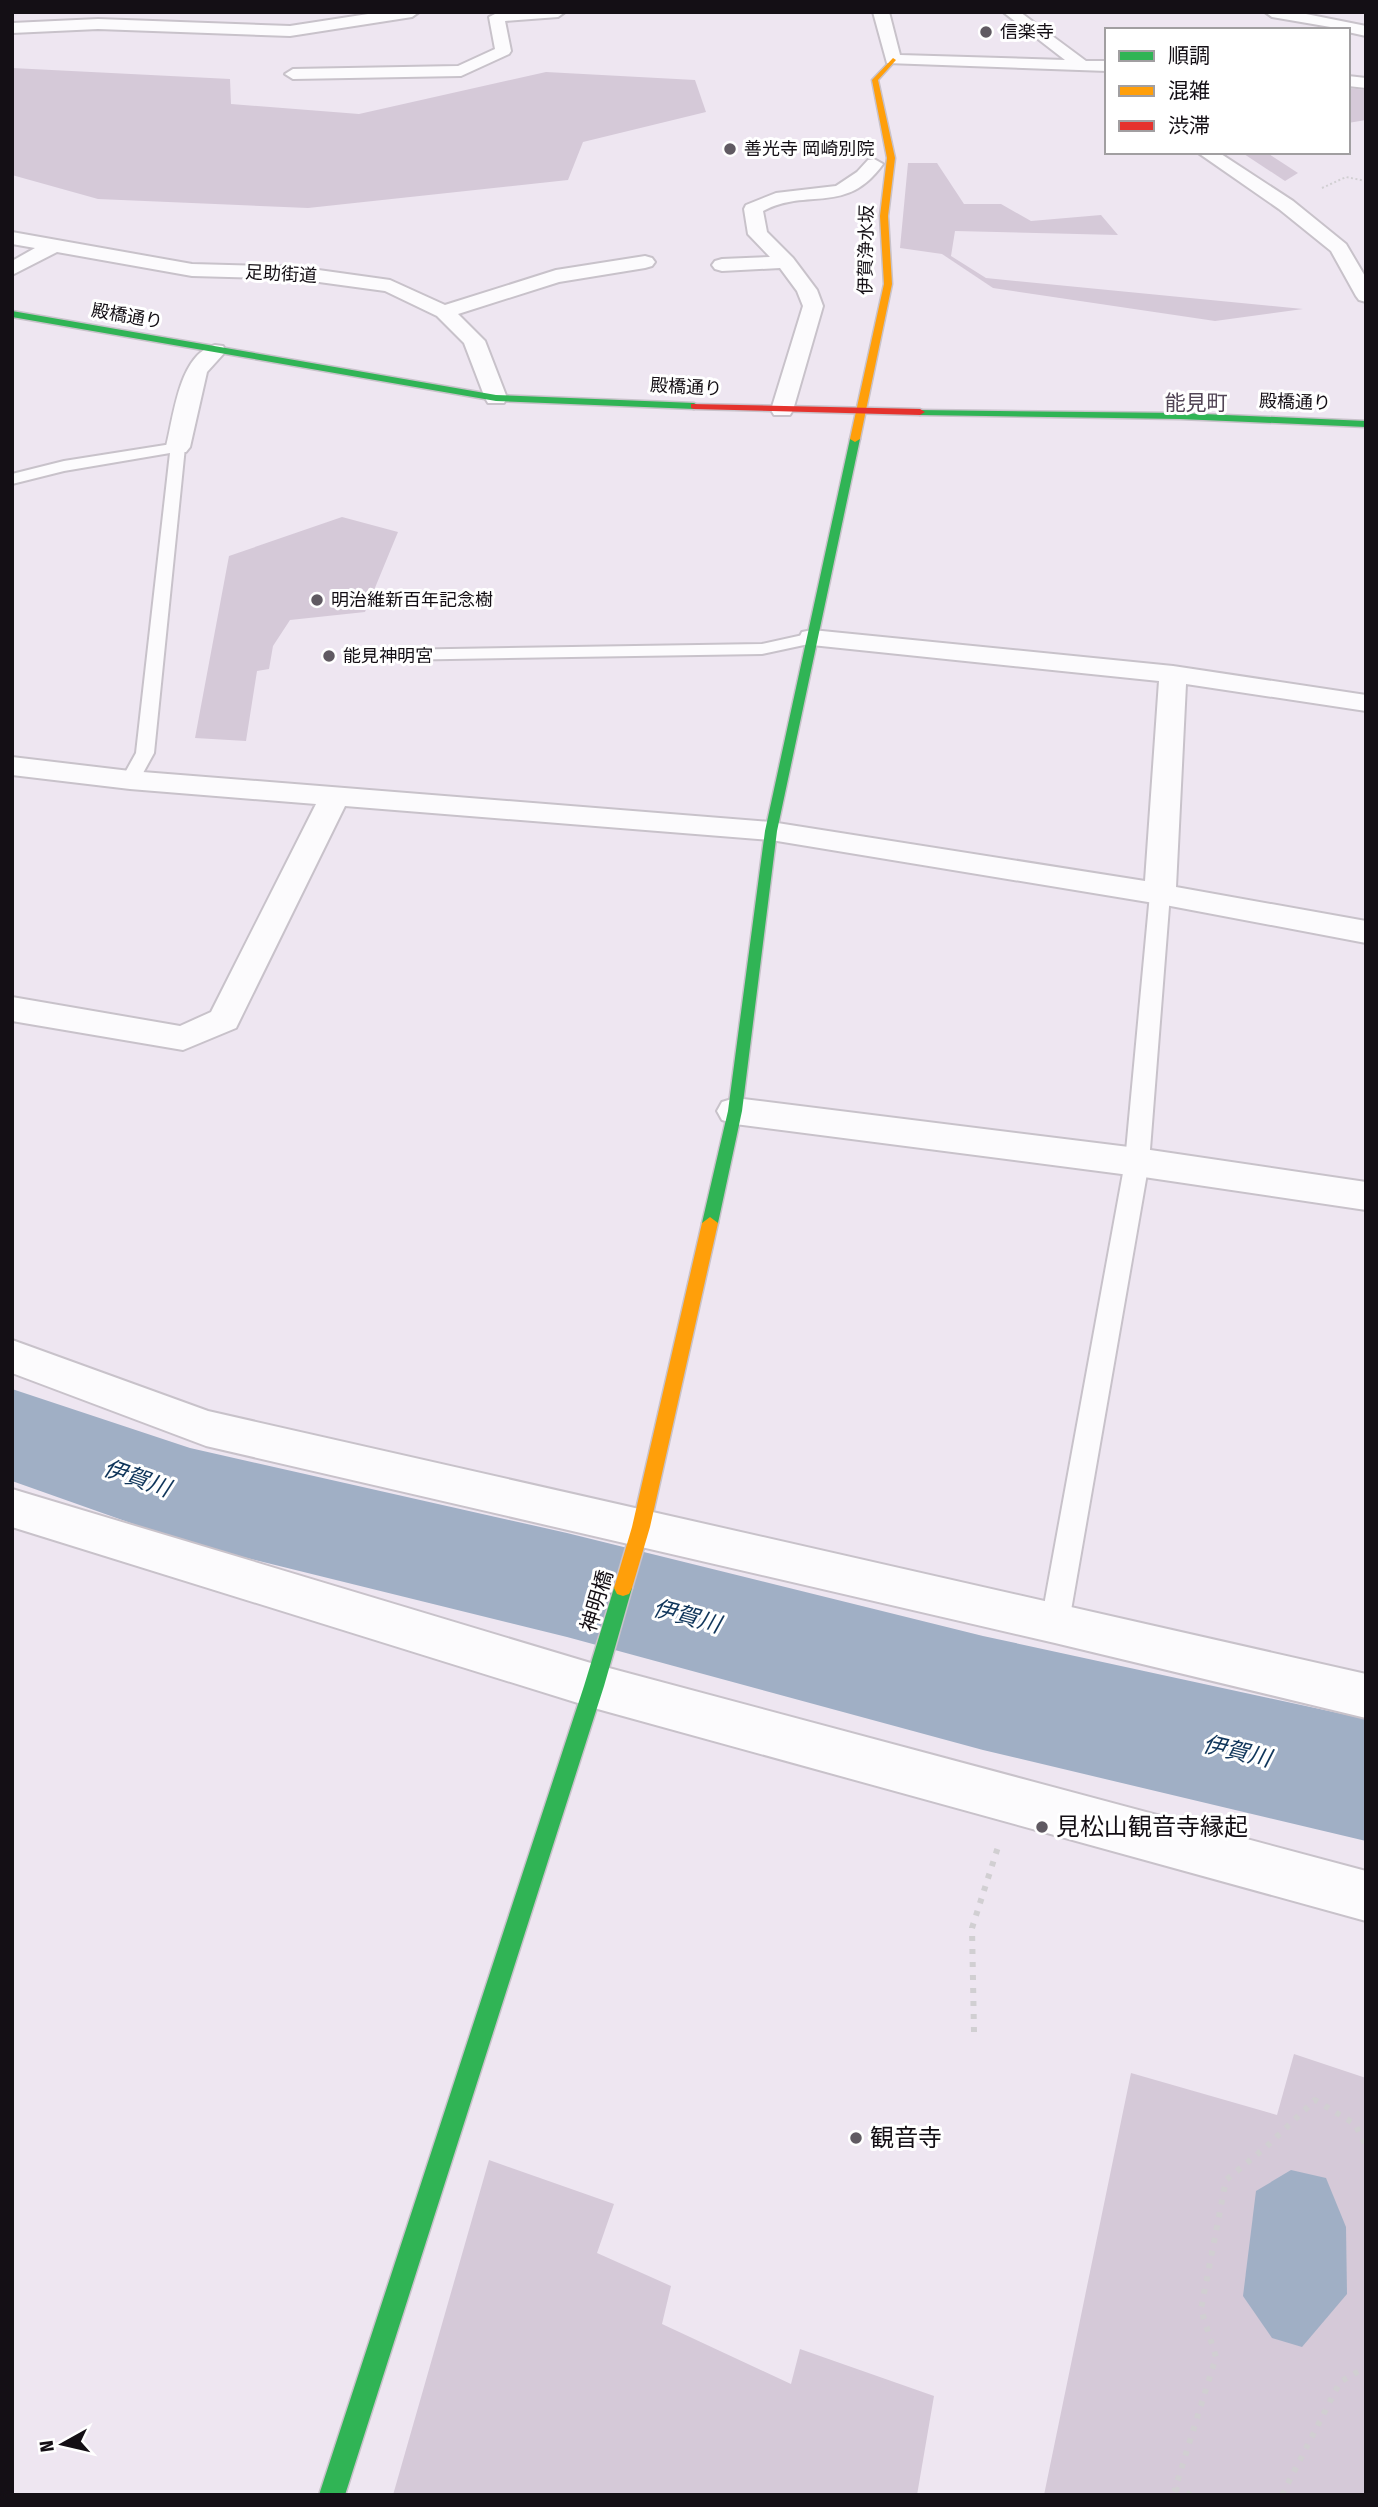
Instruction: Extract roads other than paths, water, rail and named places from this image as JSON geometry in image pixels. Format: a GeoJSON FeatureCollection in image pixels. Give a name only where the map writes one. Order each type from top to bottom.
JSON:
{"type":"FeatureCollection","features":[{"type":"Feature","properties":{"kind":"street"},"geometry":{"type":"LineString","coordinates":[[12,28],[98,24],[290,30],[412,12]]}},
{"type":"Feature","properties":{"kind":"street"},"geometry":{"type":"LineString","coordinates":[[293,74],[461,71],[503,51],[497,17],[558,12]]}},
{"type":"Feature","properties":{"kind":"street"},"geometry":{"type":"LineString","coordinates":[[881,12],[893,60],[1093,65]]}},
{"type":"Feature","properties":{"kind":"street"},"geometry":{"type":"LineString","coordinates":[[1010,12],[1093,65]]}},
{"type":"Feature","properties":{"kind":"street"},"geometry":{"type":"LineString","coordinates":[[1272,12],[1366,31]]}},
{"type":"Feature","properties":{"kind":"street","name":"伊賀浄水坂"},"geometry":{"type":"LineString","coordinates":[[861,412],[888,284],[884,216],[891,158],[875,80],[893,60]]}},
{"type":"Feature","properties":{"kind":"street"},"geometry":{"type":"LineString","coordinates":[[1209,154],[1286,205],[1339,248],[1366,296]]}},
{"type":"Feature","properties":{"kind":"street"},"geometry":{"type":"LineString","coordinates":[[782,410],[813,306],[807,290],[786,262],[758,234],[753,209],[777,198],[829,195],[862,182],[874,164]]}},
{"type":"Feature","properties":{"kind":"street","name":"足助街道"},"geometry":{"type":"LineString","coordinates":[[12,237],[192,270],[297,273],[390,286],[444,312],[474,341],[496,398]]}},
{"type":"Feature","properties":{"kind":"street"},"geometry":{"type":"LineString","coordinates":[[12,269],[53,246]]}},
{"type":"Feature","properties":{"kind":"street"},"geometry":{"type":"LineString","coordinates":[[444,312],[556,276],[645,262]]}},
{"type":"Feature","properties":{"kind":"street"},"geometry":{"type":"LineString","coordinates":[[722,265],[786,262]]}},
{"type":"Feature","properties":{"kind":"street","name":"殿橋通り"},"geometry":{"type":"LineString","coordinates":[[12,314],[496,398],[782,410],[1180,416],[1366,424]]}},
{"type":"Feature","properties":{"kind":"street"},"geometry":{"type":"LineString","coordinates":[[178,447],[195,370],[215,351]]}},
{"type":"Feature","properties":{"kind":"street","name":"神明橋"},"geometry":{"type":"LineString","coordinates":[[332,2495],[594,1686],[641,1527],[735,1111],[771,831],[861,412]]}},
{"type":"Feature","properties":{"kind":"street"},"geometry":{"type":"LineString","coordinates":[[812,639],[1173,674],[1366,703]]}},
{"type":"Feature","properties":{"kind":"street"},"geometry":{"type":"LineString","coordinates":[[1160,894],[1173,674]]}},
{"type":"Feature","properties":{"kind":"street"},"geometry":{"type":"LineString","coordinates":[[12,766],[130,780],[771,831],[1160,894],[1366,932]]}},
{"type":"Feature","properties":{"kind":"street"},"geometry":{"type":"LineString","coordinates":[[12,1010],[183,1038],[225,1020],[334,797]]}},
{"type":"Feature","properties":{"kind":"street"},"geometry":{"type":"LineString","coordinates":[[735,1111],[1138,1162],[1366,1196]]}},
{"type":"Feature","properties":{"kind":"street"},"geometry":{"type":"LineString","coordinates":[[12,1356],[206,1428],[1366,1696]]}},
{"type":"Feature","properties":{"kind":"street"},"geometry":{"type":"LineString","coordinates":[[12,1508],[594,1686],[1366,1896]]}},
{"type":"Feature","properties":{"kind":"lane"},"geometry":{"type":"LineString","coordinates":[[12,478],[64,466],[178,447],[145,753],[130,780]]}},
{"type":"Feature","properties":{"kind":"lane"},"geometry":{"type":"LineString","coordinates":[[391,655],[762,649],[812,639]]}},
{"type":"Feature","properties":{"kind":"lane"},"geometry":{"type":"LineString","coordinates":[[1055,1622],[1138,1162],[1160,894]]}},
{"type":"Feature","properties":{"kind":"water"},"geometry":{"type":"Polygon","coordinates":[[[1291,2170],[1326,2178],[1346,2227],[1347,2294],[1302,2347],[1272,2338],[1243,2296],[1256,2191],[1291,2170]]]}},
{"type":"Feature","properties":{"kind":"waterway","name":"伊賀川"},"geometry":{"type":"LineString","coordinates":[[12,1435],[190,1496],[567,1585],[983,1693],[1366,1780]]}},
{"type":"Feature","properties":{"kind":"place","name":"信楽寺"},"geometry":{"type":"Point","coordinates":[986,32]}},
{"type":"Feature","properties":{"kind":"place","name":"善光寺 岡崎別院"},"geometry":{"type":"Point","coordinates":[730,149]}},
{"type":"Feature","properties":{"kind":"place","name":"明治維新百年記念樹"},"geometry":{"type":"Point","coordinates":[317,600]}},
{"type":"Feature","properties":{"kind":"place","name":"能見神明宮"},"geometry":{"type":"Point","coordinates":[329,656]}},
{"type":"Feature","properties":{"kind":"place","name":"見松山観音寺縁起"},"geometry":{"type":"Point","coordinates":[1042,1827]}},
{"type":"Feature","properties":{"kind":"place","name":"観音寺"},"geometry":{"type":"Point","coordinates":[856,2138]}},
{"type":"Feature","properties":{"kind":"district","name":"能見町"},"geometry":{"type":"Point","coordinates":[1196,403]}}]}
